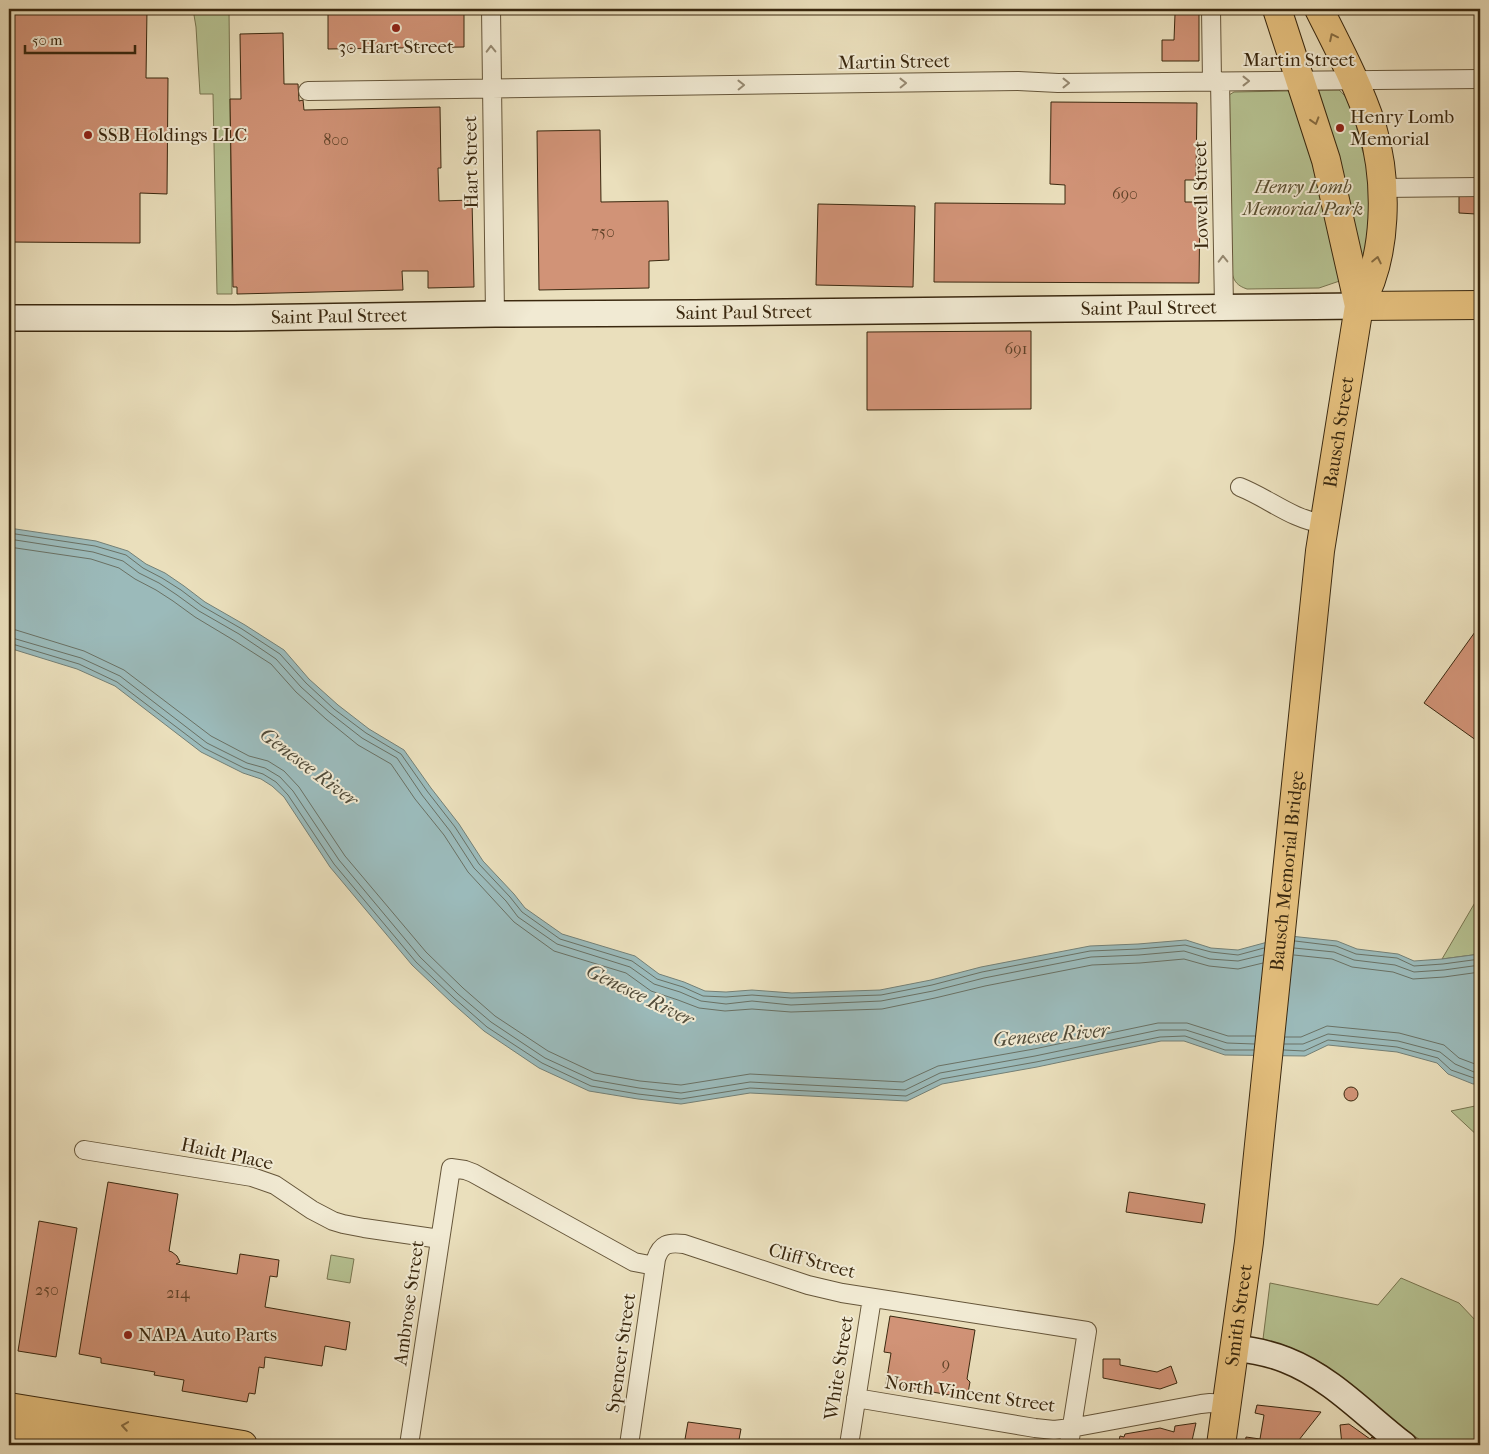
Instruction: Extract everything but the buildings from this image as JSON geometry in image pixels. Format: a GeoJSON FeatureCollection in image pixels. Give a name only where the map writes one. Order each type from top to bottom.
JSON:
{"type":"FeatureCollection","features":[{"type":"Feature","properties":{"kind":"main road"},"geometry":{"type":"LineString","coordinates":[[1277,9],[1332,182],[1359,306]]}},
{"type":"Feature","properties":{"kind":"main road"},"geometry":{"type":"LineString","coordinates":[[1319,9],[1353,80],[1372,128],[1378,155],[1382,188],[1381,230],[1374,273],[1368,290],[1359,306]]}},
{"type":"Feature","properties":{"kind":"main road","name":"Saint Paul Street"},"geometry":{"type":"LineString","coordinates":[[9,318],[225,318],[1480,305]]}},
{"type":"Feature","properties":{"kind":"main road","name":"Bausch Street"},"geometry":{"type":"LineString","coordinates":[[1320,558],[1359,306]]}},
{"type":"Feature","properties":{"kind":"main road","name":"Bausch Memorial Bridge"},"geometry":{"type":"LineString","coordinates":[[1254,1186],[1320,558]]}},
{"type":"Feature","properties":{"kind":"main road","name":"Smith Street"},"geometry":{"type":"LineString","coordinates":[[1220,1445],[1254,1186]]}},
{"type":"Feature","properties":{"kind":"main road"},"geometry":{"type":"LineString","coordinates":[[1234,1348],[1271,1355],[1307,1370],[1328,1383],[1404,1445]]}},
{"type":"Feature","properties":{"kind":"main road"},"geometry":{"type":"LineString","coordinates":[[9,1407],[243,1445]]}},
{"type":"Feature","properties":{"kind":"main road"},"geometry":{"type":"LineString","coordinates":[[9,1429],[110,1445]]}},
{"type":"Feature","properties":{"kind":"street","name":"Hart Street"},"geometry":{"type":"LineString","coordinates":[[491,9],[495,314]]}},
{"type":"Feature","properties":{"kind":"street","name":"Lowell Street"},"geometry":{"type":"LineString","coordinates":[[1211,9],[1216,82],[1224,307]]}},
{"type":"Feature","properties":{"kind":"street","name":"Martin Street"},"geometry":{"type":"LineString","coordinates":[[308,91],[1018,81],[1058,83],[1480,79]]}},
{"type":"Feature","properties":{"kind":"street"},"geometry":{"type":"LineString","coordinates":[[1382,188],[1480,187]]}},
{"type":"Feature","properties":{"kind":"street"},"geometry":{"type":"LineString","coordinates":[[1240,487],[1292,515],[1324,524]]}},
{"type":"Feature","properties":{"kind":"street","name":"Haidt Place"},"geometry":{"type":"LineString","coordinates":[[84,1150],[252,1177],[275,1185],[312,1210],[333,1221],[364,1228],[440,1239]]}},
{"type":"Feature","properties":{"kind":"street","name":"Ambrose Street"},"geometry":{"type":"LineString","coordinates":[[409,1445],[451,1168],[473,1173],[634,1262],[655,1266]]}},
{"type":"Feature","properties":{"kind":"street","name":"Cliff Street"},"geometry":{"type":"LineString","coordinates":[[655,1266],[658,1252],[662,1247],[674,1242],[808,1285],[842,1293],[1087,1331],[1070,1437]]}},
{"type":"Feature","properties":{"kind":"street","name":"Spencer Street"},"geometry":{"type":"LineString","coordinates":[[629,1445],[655,1266]]}},
{"type":"Feature","properties":{"kind":"street","name":"White Street"},"geometry":{"type":"LineString","coordinates":[[849,1445],[872,1298]]}},
{"type":"Feature","properties":{"kind":"street","name":"North Vincent Street"},"geometry":{"type":"LineString","coordinates":[[856,1398],[1054,1430],[1070,1437],[1201,1404],[1226,1404]]}},
{"type":"Feature","properties":{"kind":"green space"},"geometry":{"type":"Polygon","coordinates":[[[193,9],[229,9],[232,294],[217,294],[213,94],[200,94],[196,27],[193,9]]]}},
{"type":"Feature","properties":{"kind":"green space","name":"Henry Lomb Memorial Park"},"geometry":{"type":"Polygon","coordinates":[[[1339,90],[1348,101],[1354,115],[1363,152],[1372,171],[1366,272],[1319,288],[1247,289],[1235,281],[1232,273],[1229,95],[1234,92],[1339,90]]]}},
{"type":"Feature","properties":{"kind":"green space"},"geometry":{"type":"Polygon","coordinates":[[[1480,894],[1480,954],[1442,959],[1480,894]]]}},
{"type":"Feature","properties":{"kind":"green space"},"geometry":{"type":"Polygon","coordinates":[[[1480,1105],[1480,1138],[1451,1111],[1480,1105]]]}},
{"type":"Feature","properties":{"kind":"green space"},"geometry":{"type":"Polygon","coordinates":[[[331,1255],[354,1259],[350,1283],[327,1279],[331,1255]]]}},
{"type":"Feature","properties":{"kind":"green space"},"geometry":{"type":"Polygon","coordinates":[[[1401,1278],[1459,1303],[1480,1323],[1480,1445],[1427,1445],[1325,1365],[1289,1347],[1263,1339],[1270,1283],[1378,1305],[1401,1278]]]}},
{"type":"Feature","properties":{"kind":"water","name":"Genesee River"},"geometry":{"type":"Polygon","coordinates":[[[9,528],[96,541],[128,551],[146,564],[165,573],[205,602],[284,650],[309,679],[338,705],[369,729],[404,750],[459,824],[483,861],[525,908],[562,934],[635,956],[659,974],[705,991],[752,990],[792,993],[880,990],[931,980],[981,967],[1090,946],[1186,940],[1211,948],[1238,950],[1290,936],[1337,941],[1357,949],[1398,954],[1414,961],[1480,954],[1480,1083],[1473,1084],[1448,1074],[1437,1063],[1397,1052],[1328,1045],[1305,1056],[1225,1055],[1184,1041],[1161,1041],[1037,1067],[942,1084],[907,1101],[750,1093],[681,1104],[589,1091],[539,1068],[484,1031],[412,965],[330,867],[284,797],[272,786],[261,779],[243,773],[201,752],[115,686],[77,669],[9,648],[9,528]]]}},
{"type":"Feature","properties":{"kind":"place","name":"30 Hart Street"},"geometry":{"type":"Point","coordinates":[396,28]}},
{"type":"Feature","properties":{"kind":"place","name":"Henry Lomb Memorial"},"geometry":{"type":"Point","coordinates":[1340,128]}},
{"type":"Feature","properties":{"kind":"place","name":"SSB Holdings LLC"},"geometry":{"type":"Point","coordinates":[88,135]}},
{"type":"Feature","properties":{"kind":"place","name":"NAPA Auto Parts"},"geometry":{"type":"Point","coordinates":[128,1335]}}]}
